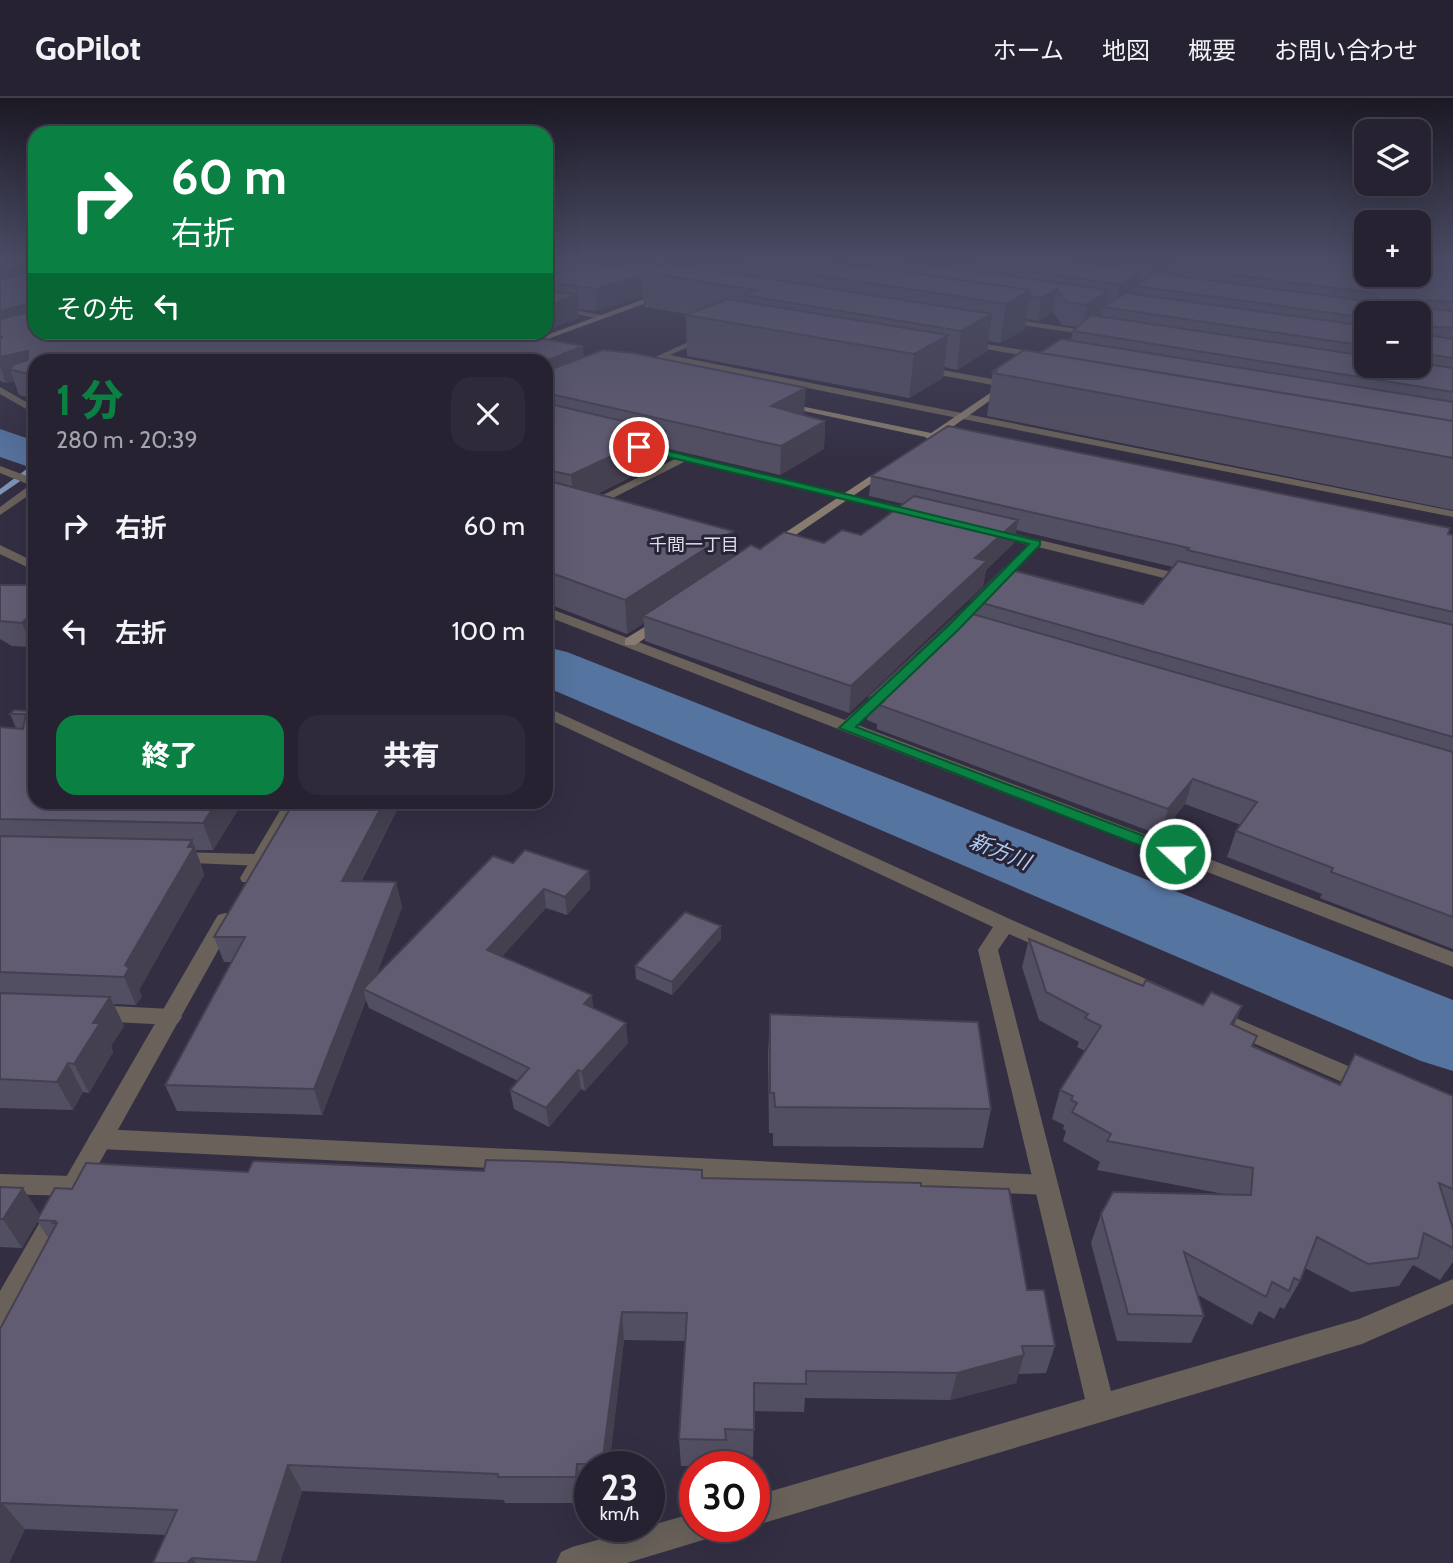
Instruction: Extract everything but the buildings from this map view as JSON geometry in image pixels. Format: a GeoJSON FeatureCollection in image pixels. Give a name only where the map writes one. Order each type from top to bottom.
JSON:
{"type":"FeatureCollection","features":[{"type":"Feature","properties":{"kind":"street"},"geometry":{"type":"LineString","coordinates":[[553,335],[574,327]]}},
{"type":"Feature","properties":{"kind":"street"},"geometry":{"type":"LineString","coordinates":[[1054,327],[1113,337]]}},
{"type":"Feature","properties":{"kind":"street"},"geometry":{"type":"LineString","coordinates":[[1039,364],[1093,327]]}},
{"type":"Feature","properties":{"kind":"street"},"geometry":{"type":"LineString","coordinates":[[652,378],[625,372],[718,331]]}},
{"type":"Feature","properties":{"kind":"street"},"geometry":{"type":"LineString","coordinates":[[500,354],[539,340]]}},
{"type":"Feature","properties":{"kind":"street"},"geometry":{"type":"LineString","coordinates":[[955,341],[1059,351]]}},
{"type":"Feature","properties":{"kind":"street"},"geometry":{"type":"LineString","coordinates":[[489,344],[541,354]]}},
{"type":"Feature","properties":{"kind":"street"},"geometry":{"type":"LineString","coordinates":[[661,356],[1451,517]]}},
{"type":"Feature","properties":{"kind":"street"},"geometry":{"type":"LineString","coordinates":[[916,368],[1008,385],[1020,383]]}},
{"type":"Feature","properties":{"kind":"street"},"geometry":{"type":"LineString","coordinates":[[915,449],[1008,385]]}},
{"type":"Feature","properties":{"kind":"street"},"geometry":{"type":"LineString","coordinates":[[0,390],[14,387]]}},
{"type":"Feature","properties":{"kind":"street"},"geometry":{"type":"LineString","coordinates":[[0,390],[28,407]]}},
{"type":"Feature","properties":{"kind":"street"},"geometry":{"type":"LineString","coordinates":[[772,403],[961,442]]}},
{"type":"Feature","properties":{"kind":"street"},"geometry":{"type":"LineString","coordinates":[[634,446],[934,518]]}},
{"type":"Feature","properties":{"kind":"street"},"geometry":{"type":"LineString","coordinates":[[761,553],[905,455]]}},
{"type":"Feature","properties":{"kind":"street"},"geometry":{"type":"LineString","coordinates":[[601,519],[576,512],[685,458]]}},
{"type":"Feature","properties":{"kind":"street"},"geometry":{"type":"LineString","coordinates":[[2,474],[28,482]]}},
{"type":"Feature","properties":{"kind":"street"},"geometry":{"type":"LineString","coordinates":[[0,512],[28,490]]}},
{"type":"Feature","properties":{"kind":"street"},"geometry":{"type":"LineString","coordinates":[[985,530],[1198,582]]}},
{"type":"Feature","properties":{"kind":"street"},"geometry":{"type":"LineString","coordinates":[[936,644],[961,628],[1036,543]]}},
{"type":"Feature","properties":{"kind":"street"},"geometry":{"type":"LineString","coordinates":[[0,550],[28,564]]}},
{"type":"Feature","properties":{"kind":"street"},"geometry":{"type":"LineString","coordinates":[[553,614],[1453,960]]}},
{"type":"Feature","properties":{"kind":"street"},"geometry":{"type":"LineString","coordinates":[[630,642],[672,614]]}},
{"type":"Feature","properties":{"kind":"street"},"geometry":{"type":"LineString","coordinates":[[846,728],[897,680]]}},
{"type":"Feature","properties":{"kind":"street"},"geometry":{"type":"LineString","coordinates":[[553,715],[1005,925],[1389,1093]]}},
{"type":"Feature","properties":{"kind":"street"},"geometry":{"type":"LineString","coordinates":[[0,1316],[289,809]]}},
{"type":"Feature","properties":{"kind":"street"},"geometry":{"type":"LineString","coordinates":[[150,858],[259,860]]}},
{"type":"Feature","properties":{"kind":"street"},"geometry":{"type":"LineString","coordinates":[[1005,925],[988,950],[1101,1408]]}},
{"type":"Feature","properties":{"kind":"street"},"geometry":{"type":"LineString","coordinates":[[79,1013],[171,1017]]}},
{"type":"Feature","properties":{"kind":"street"},"geometry":{"type":"LineString","coordinates":[[100,1139],[1045,1185]]}},
{"type":"Feature","properties":{"kind":"street"},"geometry":{"type":"LineString","coordinates":[[0,1184],[74,1186]]}},
{"type":"Feature","properties":{"kind":"street"},"geometry":{"type":"LineString","coordinates":[[770,1506],[1362,1331],[1453,1291]]}},
{"type":"Feature","properties":{"kind":"street"},"geometry":{"type":"LineString","coordinates":[[572,1563],[679,1533]]}},
{"type":"Feature","properties":{"kind":"waterway","name":"新方川"},"geometry":{"type":"LineString","coordinates":[[0,442],[28,453]]}},
{"type":"Feature","properties":{"kind":"waterway"},"geometry":{"type":"LineString","coordinates":[[0,493],[28,472]]}},
{"type":"Feature","properties":{"kind":"waterway","name":"新方川"},"geometry":{"type":"LineString","coordinates":[[553,668],[1453,1037]]}},
{"type":"Feature","properties":{"kind":"district","name":"千間一丁目"},"geometry":{"type":"Point","coordinates":[694,545]}},
{"type":"Feature","properties":{"kind":"route"},"geometry":{"type":"LineString","coordinates":[[639,447],[1036,543],[955,626],[846,728],[1175,854]]}}]}
